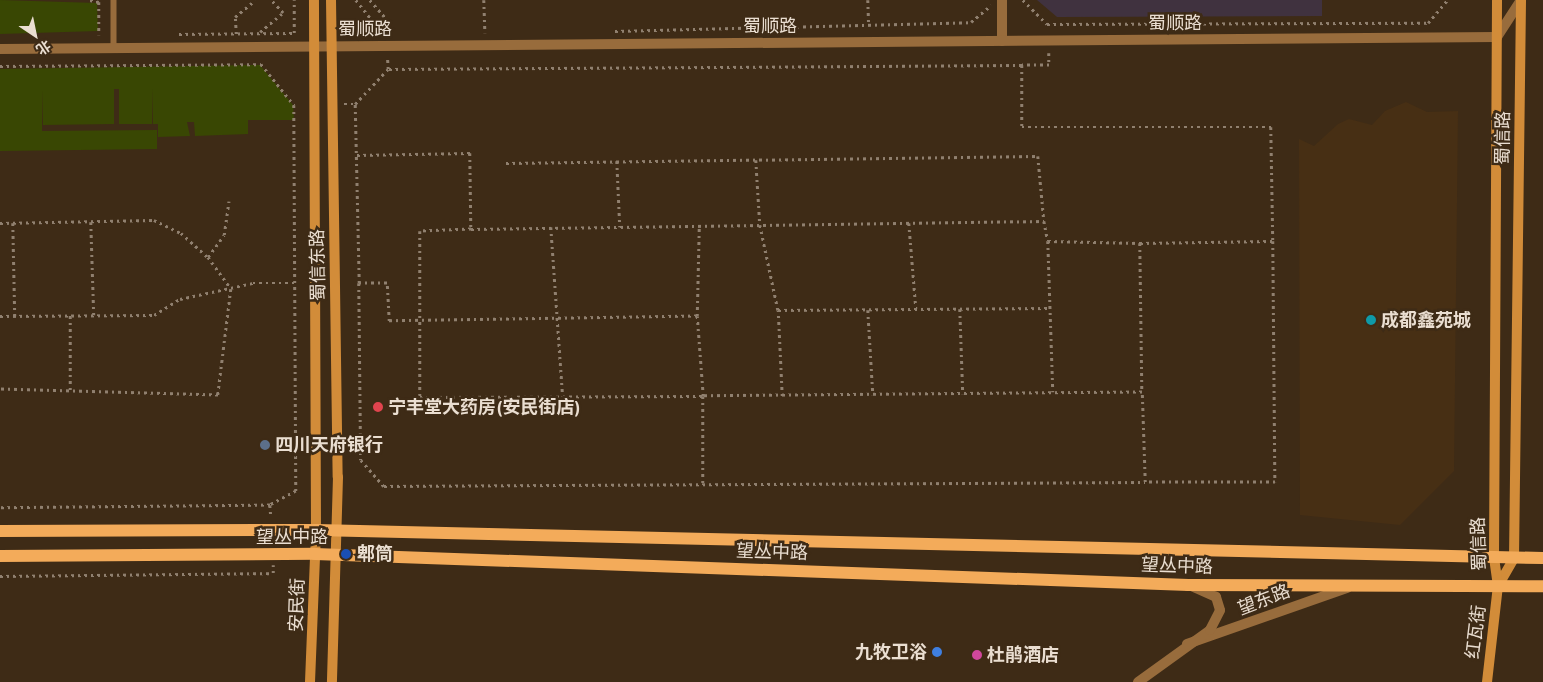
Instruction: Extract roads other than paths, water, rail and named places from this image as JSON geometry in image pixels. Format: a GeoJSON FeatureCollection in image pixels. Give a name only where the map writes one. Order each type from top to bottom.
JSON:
{"type":"FeatureCollection","features":[{"type":"Feature","properties":{"kind":"main road","name":"蜀信东路"},"geometry":{"type":"LineString","coordinates":[[314,0],[316,530]]}},
{"type":"Feature","properties":{"kind":"main road","name":"蜀信东路"},"geometry":{"type":"LineString","coordinates":[[331,0],[337,530]]}},
{"type":"Feature","properties":{"kind":"main road","name":"蜀信路"},"geometry":{"type":"LineString","coordinates":[[1497,0],[1494,557],[1498,586]]}},
{"type":"Feature","properties":{"kind":"main road","name":"蜀信路"},"geometry":{"type":"LineString","coordinates":[[1498,586],[1514,558],[1521,0]]}},
{"type":"Feature","properties":{"kind":"main road","name":"安民街"},"geometry":{"type":"LineString","coordinates":[[310,682],[316,530]]}},
{"type":"Feature","properties":{"kind":"main road","name":"望丛中路"},"geometry":{"type":"LineString","coordinates":[[0,531],[337,530],[1543,558]]}},
{"type":"Feature","properties":{"kind":"main road"},"geometry":{"type":"LineString","coordinates":[[332,682],[337,530]]}},
{"type":"Feature","properties":{"kind":"main road","name":"望丛中路"},"geometry":{"type":"LineString","coordinates":[[0,556],[336,554],[1188,585],[1353,587],[1543,586]]}},
{"type":"Feature","properties":{"kind":"main road","name":"红瓦街"},"geometry":{"type":"LineString","coordinates":[[1487,682],[1498,586]]}},
{"type":"Feature","properties":{"kind":"street"},"geometry":{"type":"LineString","coordinates":[[1002,0],[1002,41]]}},
{"type":"Feature","properties":{"kind":"street"},"geometry":{"type":"LineString","coordinates":[[1497,36],[1521,0]]}},
{"type":"Feature","properties":{"kind":"street","name":"蜀顺路"},"geometry":{"type":"LineString","coordinates":[[0,49],[331,45],[386,41],[1002,41],[1497,36]]}},
{"type":"Feature","properties":{"kind":"street","name":"望东路"},"geometry":{"type":"LineString","coordinates":[[1138,682],[1187,644],[1210,630],[1220,610],[1216,597],[1188,585]]}},
{"type":"Feature","properties":{"kind":"street","name":"望东路"},"geometry":{"type":"LineString","coordinates":[[1187,644],[1353,587]]}},
{"type":"Feature","properties":{"kind":"lane"},"geometry":{"type":"LineString","coordinates":[[114,0],[114,48]]}},
{"type":"Feature","properties":{"kind":"place","name":"成都鑫苑城"},"geometry":{"type":"Point","coordinates":[1371,320]}},
{"type":"Feature","properties":{"kind":"place","name":"宁丰堂大药房(安民街店)"},"geometry":{"type":"Point","coordinates":[378,407]}},
{"type":"Feature","properties":{"kind":"place","name":"四川天府银行"},"geometry":{"type":"Point","coordinates":[265,445]}},
{"type":"Feature","properties":{"kind":"place","name":"郫筒"},"geometry":{"type":"Point","coordinates":[346,554]}},
{"type":"Feature","properties":{"kind":"place","name":"九牧卫浴"},"geometry":{"type":"Point","coordinates":[937,652]}},
{"type":"Feature","properties":{"kind":"place","name":"杜鹃酒店"},"geometry":{"type":"Point","coordinates":[977,655]}}]}
